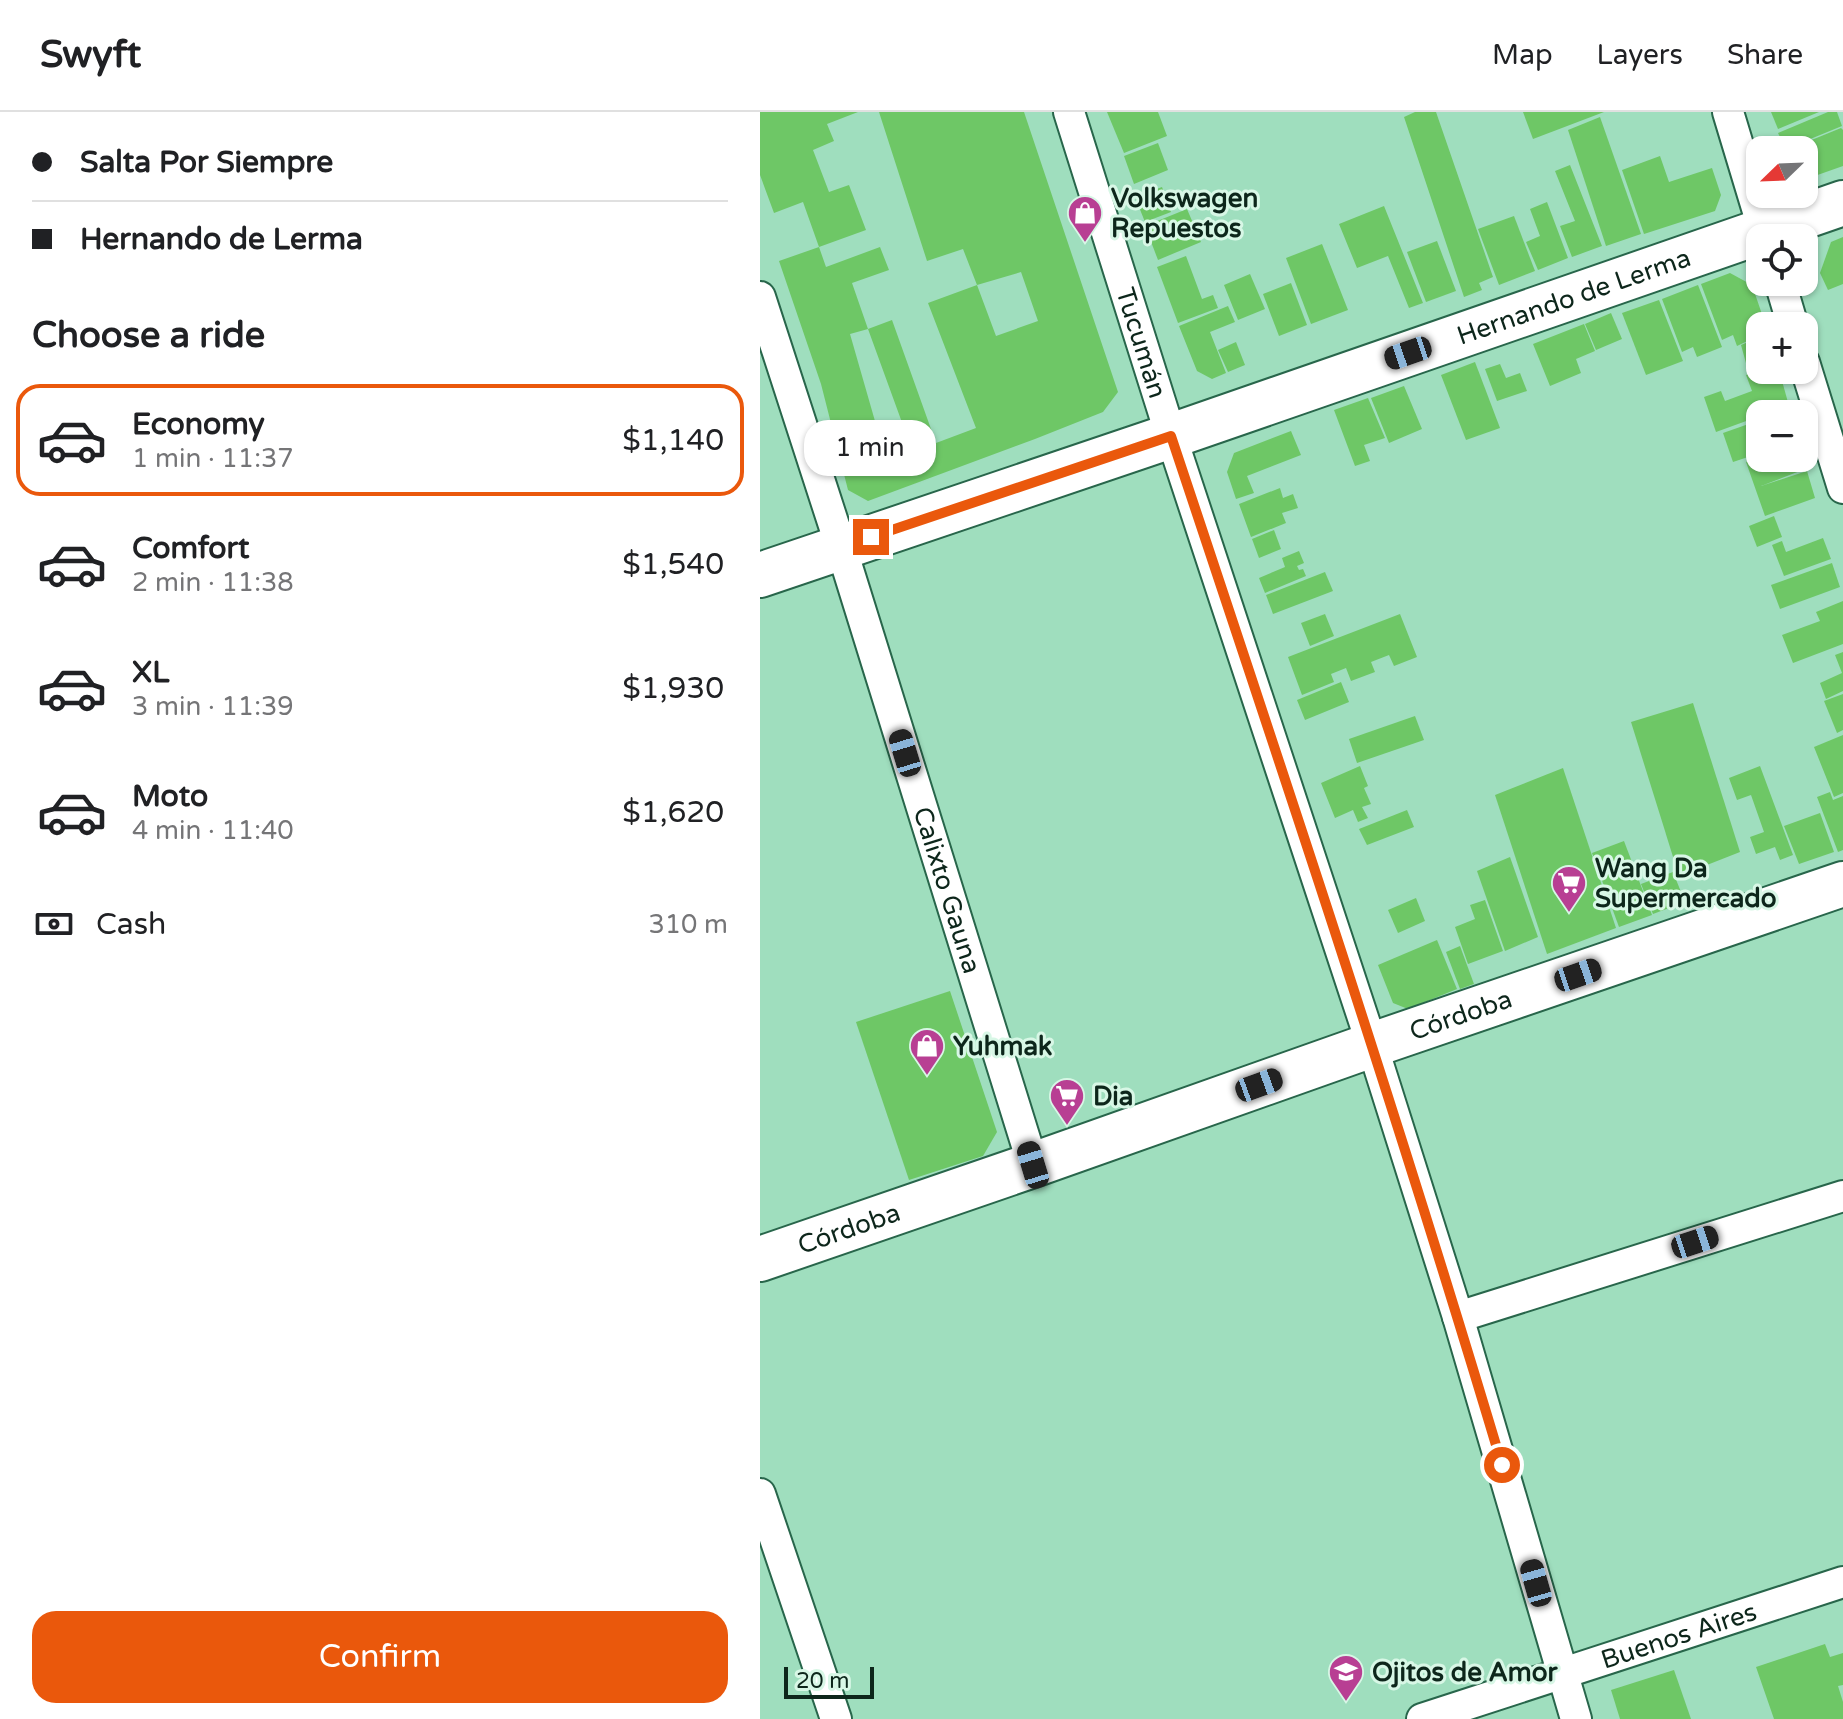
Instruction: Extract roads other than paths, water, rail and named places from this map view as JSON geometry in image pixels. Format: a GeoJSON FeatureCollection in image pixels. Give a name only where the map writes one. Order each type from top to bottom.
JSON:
{"type":"FeatureCollection","features":[{"type":"Feature","properties":{"kind":"main road","name":"Hernando de Lerma"},"geometry":{"type":"LineString","coordinates":[[1790,224],[1843,203]]}},
{"type":"Feature","properties":{"kind":"main road","name":"Hernando de Lerma"},"geometry":{"type":"LineString","coordinates":[[760,575],[1746,240]]}},
{"type":"Feature","properties":{"kind":"main road","name":"Córdoba"},"geometry":{"type":"LineString","coordinates":[[760,1259],[1843,884]]}},
{"type":"Feature","properties":{"kind":"street","name":"Tucumán"},"geometry":{"type":"LineString","coordinates":[[1069,112],[1171,436],[1372,1045],[1458,1317],[1576,1719]]}},
{"type":"Feature","properties":{"kind":"street"},"geometry":{"type":"LineString","coordinates":[[1728,112],[1762,224]]}},
{"type":"Feature","properties":{"kind":"street","name":"Calixto Gauna"},"geometry":{"type":"LineString","coordinates":[[760,297],[1033,1165]]}},
{"type":"Feature","properties":{"kind":"street"},"geometry":{"type":"LineString","coordinates":[[1811,384],[1843,488]]}},
{"type":"Feature","properties":{"kind":"street"},"geometry":{"type":"LineString","coordinates":[[1458,1317],[1843,1196]]}},
{"type":"Feature","properties":{"kind":"street"},"geometry":{"type":"LineString","coordinates":[[760,1494],[836,1719]]}},
{"type":"Feature","properties":{"kind":"street","name":"Buenos Aires"},"geometry":{"type":"LineString","coordinates":[[1422,1719],[1843,1582]]}},
{"type":"Feature","properties":{"kind":"place","name":"Volkswagen Repuestos"},"geometry":{"type":"Point","coordinates":[1085,244]}},
{"type":"Feature","properties":{"kind":"place","name":"Wang Da Supermercado"},"geometry":{"type":"Point","coordinates":[1569,914]}},
{"type":"Feature","properties":{"kind":"place","name":"Yuhmak"},"geometry":{"type":"Point","coordinates":[927,1077]}},
{"type":"Feature","properties":{"kind":"place","name":"Dia"},"geometry":{"type":"Point","coordinates":[1067,1127]}},
{"type":"Feature","properties":{"kind":"place","name":"Ojitos de Amor"},"geometry":{"type":"Point","coordinates":[1346,1703]}}]}
